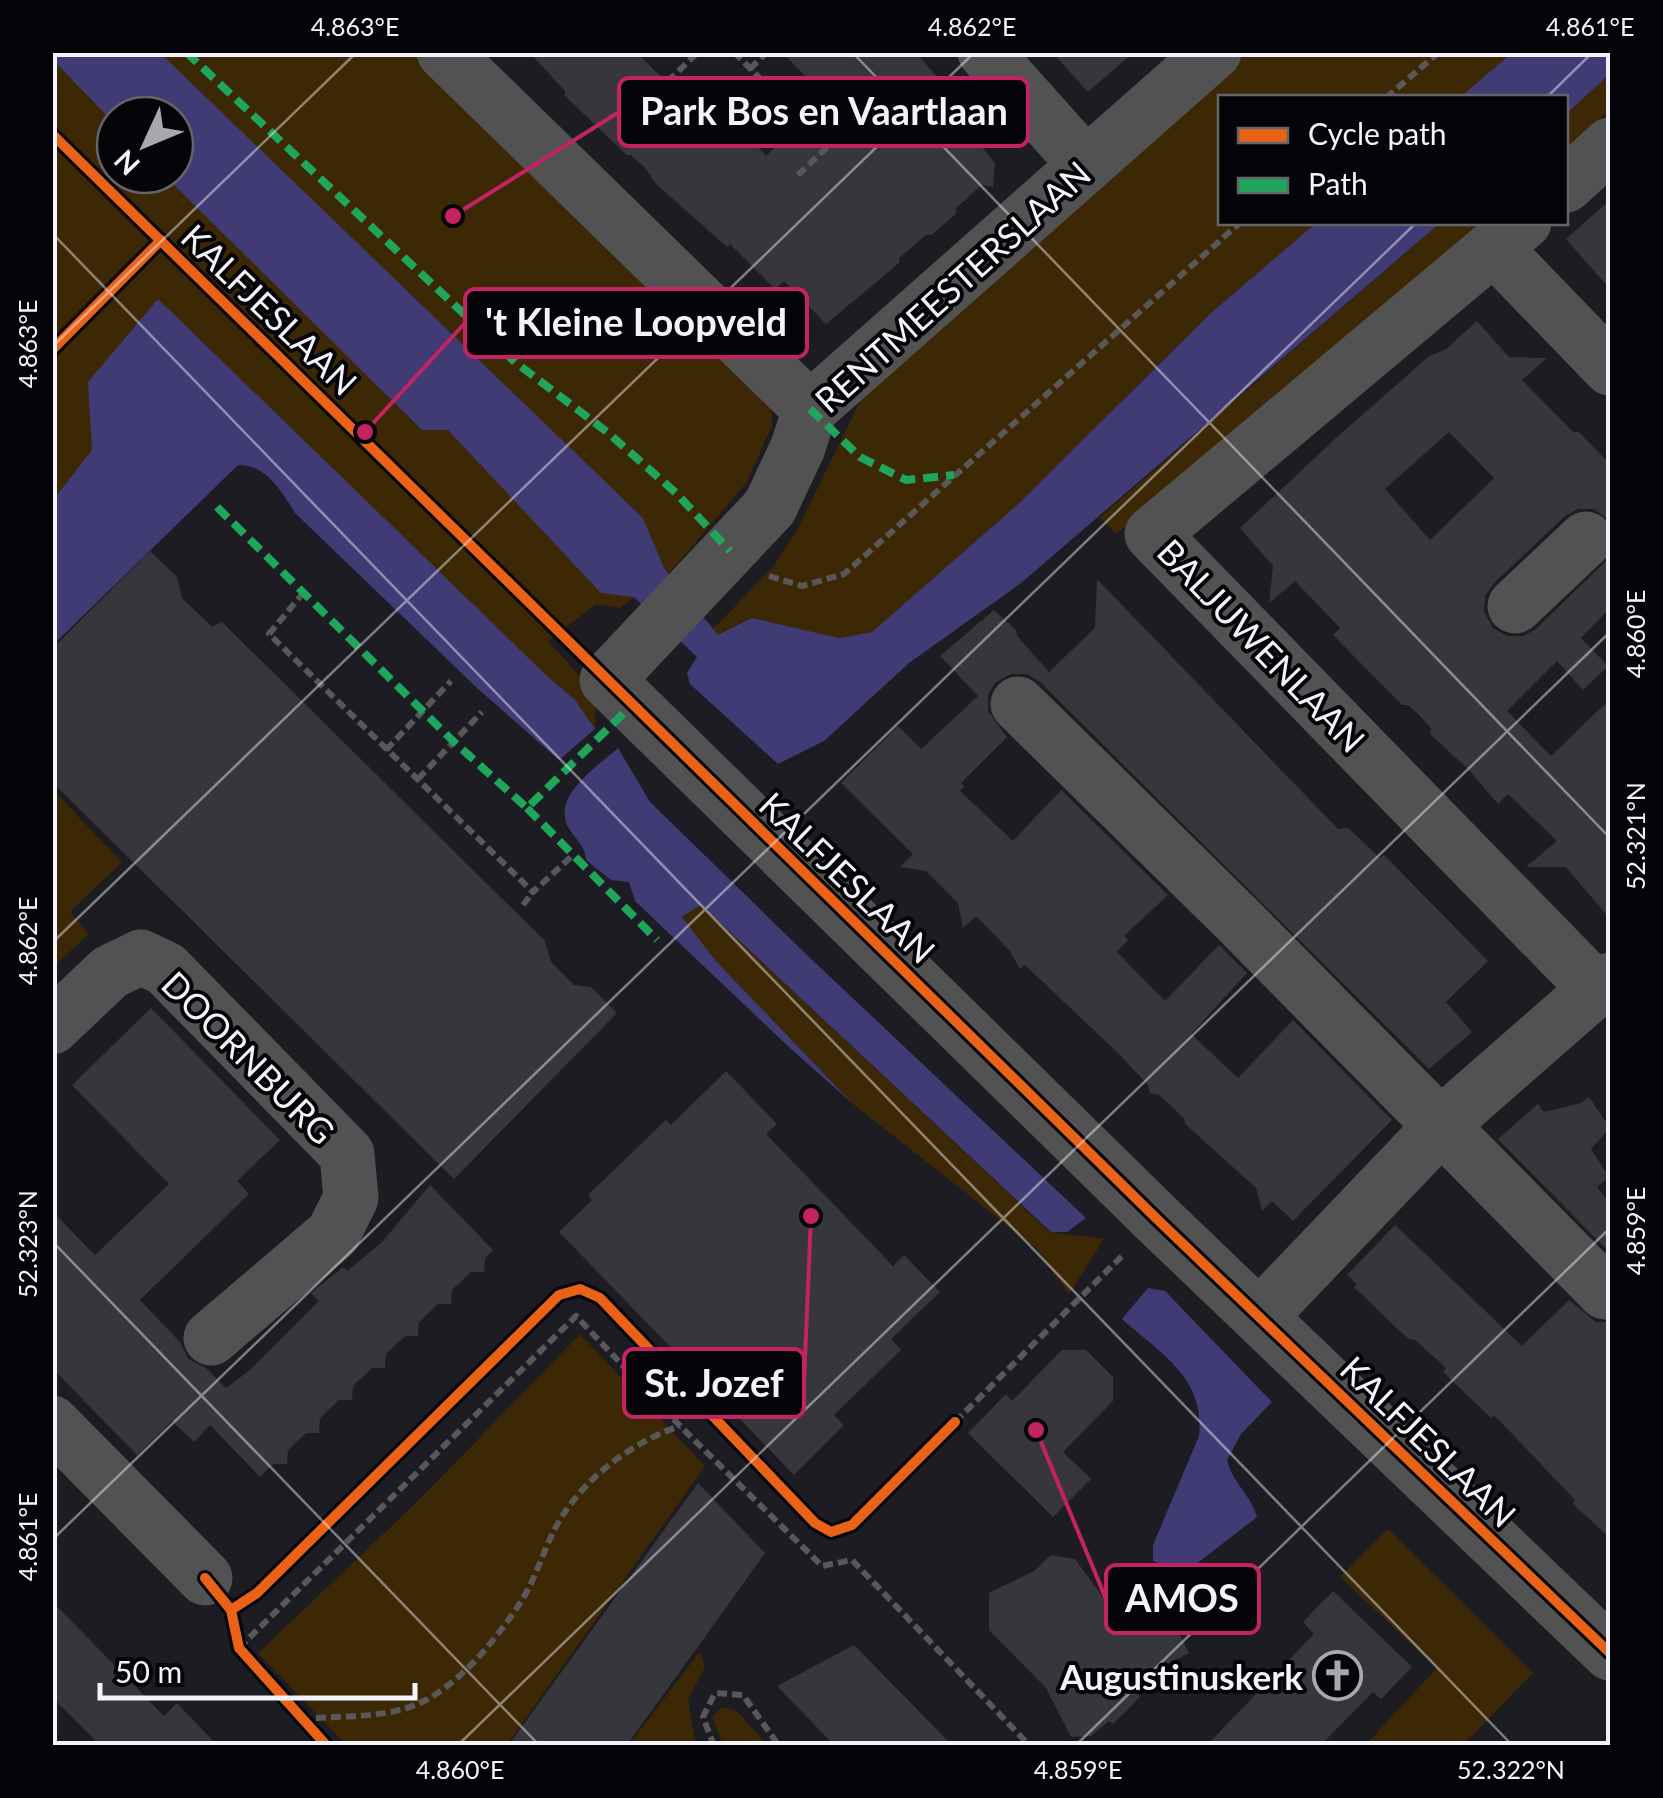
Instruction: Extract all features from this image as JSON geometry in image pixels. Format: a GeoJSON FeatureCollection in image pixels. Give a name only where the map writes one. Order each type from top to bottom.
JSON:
{"type":"FeatureCollection","features":[{"type":"Feature","properties":{"kind":"street"},"geometry":{"type":"LineString","coordinates":[[444,52],[810,408]]}},
{"type":"Feature","properties":{"kind":"street"},"geometry":{"type":"LineString","coordinates":[[985,52],[1085,164]]}},
{"type":"Feature","properties":{"kind":"street","name":"RENTMEESTERSLAAN"},"geometry":{"type":"LineString","coordinates":[[607,680],[770,506],[798,447],[810,408],[1214,52]]}},
{"type":"Feature","properties":{"kind":"street"},"geometry":{"type":"LineString","coordinates":[[1568,183],[1610,145]]}},
{"type":"Feature","properties":{"kind":"street"},"geometry":{"type":"LineString","coordinates":[[1509,236],[1610,368]]}},
{"type":"Feature","properties":{"kind":"street","name":"BALJUWENLAAN"},"geometry":{"type":"LineString","coordinates":[[1509,236],[1152,534],[1603,985]]}},
{"type":"Feature","properties":{"kind":"street"},"geometry":{"type":"LineString","coordinates":[[1515,606],[1586,538]]}},
{"type":"Feature","properties":{"kind":"street","name":"KALFJESLAAN"},"geometry":{"type":"LineString","coordinates":[[607,680],[1158,1220],[1610,1653]]}},
{"type":"Feature","properties":{"kind":"street"},"geometry":{"type":"LineString","coordinates":[[1018,704],[1238,920],[1605,1292]]}},
{"type":"Feature","properties":{"kind":"street","name":"DOORNBURG"},"geometry":{"type":"LineString","coordinates":[[52,1027],[110,972],[141,957],[166,969],[347,1154],[351,1198],[332,1234],[211,1338]]}},
{"type":"Feature","properties":{"kind":"street"},"geometry":{"type":"LineString","coordinates":[[1260,1316],[1441,1126],[1603,985]]}},
{"type":"Feature","properties":{"kind":"street"},"geometry":{"type":"LineString","coordinates":[[52,1423],[204,1578]]}},
{"type":"Feature","properties":{"kind":"path"},"geometry":{"type":"LineString","coordinates":[[657,92],[698,52]]}},
{"type":"Feature","properties":{"kind":"path"},"geometry":{"type":"LineString","coordinates":[[734,52],[827,148]]}},
{"type":"Feature","properties":{"kind":"path"},"geometry":{"type":"LineString","coordinates":[[750,68],[767,52]]}},
{"type":"Feature","properties":{"kind":"path"},"geometry":{"type":"LineString","coordinates":[[1389,95],[1439,52]]}},
{"type":"Feature","properties":{"kind":"path"},"geometry":{"type":"LineString","coordinates":[[798,175],[853,122]]}},
{"type":"Feature","properties":{"kind":"path"},"geometry":{"type":"LineString","coordinates":[[714,569],[802,586],[844,574],[1238,225]]}},
{"type":"Feature","properties":{"kind":"path"},"geometry":{"type":"LineString","coordinates":[[55,344],[72,330]]}},
{"type":"Feature","properties":{"kind":"path"},"geometry":{"type":"LineString","coordinates":[[304,592],[269,634],[534,892]]}},
{"type":"Feature","properties":{"kind":"path"},"geometry":{"type":"LineString","coordinates":[[386,750],[451,681]]}},
{"type":"Feature","properties":{"kind":"path"},"geometry":{"type":"LineString","coordinates":[[418,779],[482,712]]}},
{"type":"Feature","properties":{"kind":"path"},"geometry":{"type":"LineString","coordinates":[[523,905],[573,855]]}},
{"type":"Feature","properties":{"kind":"path"},"geometry":{"type":"LineString","coordinates":[[942,1435],[1158,1220]]}},
{"type":"Feature","properties":{"kind":"path"},"geometry":{"type":"LineString","coordinates":[[239,1648],[576,1316],[680,1426],[822,1566],[852,1560],[1030,1746]]}},
{"type":"Feature","properties":{"kind":"path"},"geometry":{"type":"LineString","coordinates":[[301,1719],[371,1716],[426,1700],[449,1684],[487,1646],[523,1598],[544,1547],[585,1488],[630,1450],[652,1436],[680,1426]]}},
{"type":"Feature","properties":{"kind":"path"},"geometry":{"type":"LineString","coordinates":[[204,1578],[232,1610],[239,1648],[249,1660]]}},
{"type":"Feature","properties":{"kind":"path"},"geometry":{"type":"LineString","coordinates":[[714,1746],[703,1717],[715,1693],[742,1696],[780,1746]]}},
{"type":"Feature","properties":{"kind":"path"},"geometry":{"type":"LineString","coordinates":[[290,1707],[314,1732]]}},
{"type":"Feature","properties":{"kind":"shaded area"},"geometry":{"type":"Polygon","coordinates":[[[73,52],[102,95],[95,95],[95,195],[195,193],[634,597],[620,608],[596,604],[548,641],[595,693],[595,729],[589,734],[192,354],[53,511],[52,53],[73,52]]]}},
{"type":"Feature","properties":{"kind":"shaded area"},"geometry":{"type":"Polygon","coordinates":[[[53,53],[160,53],[643,518],[664,568],[718,635],[752,618],[839,638],[872,632],[1016,506],[1211,313],[1314,225],[1438,225],[1021,583],[909,663],[824,741],[778,764],[690,684],[687,673],[697,657],[634,597],[601,593],[448,430],[422,430],[184,195],[195,195],[195,95],[95,95],[95,103],[53,60],[53,53]]]}},
{"type":"Feature","properties":{"kind":"shaded area"},"geometry":{"type":"Polygon","coordinates":[[[142,53],[434,53],[771,379],[772,426],[747,482],[665,578],[195,106],[195,95],[184,95],[142,53]]]}},
{"type":"Feature","properties":{"kind":"shaded area"},"geometry":{"type":"Polygon","coordinates":[[[1247,53],[1512,53],[1462,95],[1218,95],[1218,225],[1314,225],[1211,313],[1016,506],[872,632],[839,638],[752,618],[718,636],[711,631],[773,567],[799,526],[867,387],[1247,53]]]}},
{"type":"Feature","properties":{"kind":"shaded area"},"geometry":{"type":"Polygon","coordinates":[[[1512,53],[1610,53],[1610,74],[1568,112],[1568,95],[1462,95],[1512,53]]]}},
{"type":"Feature","properties":{"kind":"shaded area"},"geometry":{"type":"Polygon","coordinates":[[[1610,74],[1610,110],[1568,146],[1568,112],[1610,74]]]}},
{"type":"Feature","properties":{"kind":"shaded area"},"geometry":{"type":"Polygon","coordinates":[[[1438,225],[1482,225],[1140,518],[1115,533],[1100,517],[1438,225]]]}},
{"type":"Feature","properties":{"kind":"shaded area"},"geometry":{"type":"Polygon","coordinates":[[[158,299],[575,700],[595,729],[559,760],[477,688],[295,513],[265,474],[248,466],[238,465],[53,645],[53,500],[92,450],[88,382],[158,299]]]}},
{"type":"Feature","properties":{"kind":"shaded area"},"geometry":{"type":"Polygon","coordinates":[[[618,748],[650,802],[1086,1218],[1067,1232],[1051,1232],[701,905],[682,917],[715,960],[853,1104],[635,901],[629,882],[611,880],[586,860],[582,846],[567,825],[567,802],[580,782],[618,748]]]}},
{"type":"Feature","properties":{"kind":"shaded area"},"geometry":{"type":"Polygon","coordinates":[[[53,790],[122,862],[70,912],[89,934],[53,967],[53,790]]]}},
{"type":"Feature","properties":{"kind":"shaded area"},"geometry":{"type":"Polygon","coordinates":[[[701,905],[1050,1232],[1104,1239],[1069,1294],[1036,1248],[853,1104],[715,960],[682,918],[701,905]]]}},
{"type":"Feature","properties":{"kind":"shaded area"},"geometry":{"type":"Polygon","coordinates":[[[1148,1288],[1165,1291],[1272,1402],[1241,1434],[1227,1460],[1257,1517],[1186,1572],[1153,1561],[1153,1545],[1199,1436],[1199,1416],[1188,1382],[1122,1319],[1148,1288]]]}},
{"type":"Feature","properties":{"kind":"shaded area"},"geometry":{"type":"Polygon","coordinates":[[[580,1334],[705,1466],[507,1745],[346,1745],[258,1653],[421,1498],[580,1334]]]}},
{"type":"Feature","properties":{"kind":"shaded area"},"geometry":{"type":"Polygon","coordinates":[[[1388,1529],[1533,1673],[1463,1745],[1374,1746],[1369,1741],[1437,1668],[1340,1577],[1388,1529]]]}},
{"type":"Feature","properties":{"kind":"shaded area"},"geometry":{"type":"Polygon","coordinates":[[[700,1651],[705,1667],[688,1699],[696,1745],[629,1745],[700,1651]]]}},
{"type":"Feature","properties":{"kind":"shaded area"},"geometry":{"type":"Polygon","coordinates":[[[722,1707],[737,1711],[767,1745],[723,1745],[712,1717],[722,1707]]]}},
{"type":"Feature","properties":{"kind":"building"},"geometry":{"type":"Polygon","coordinates":[[[529,52],[636,52],[691,106],[701,95],[708,102],[714,96],[766,156],[826,98],[782,52],[915,52],[972,116],[963,124],[995,163],[993,187],[982,185],[956,208],[956,214],[926,235],[826,324],[784,281],[775,289],[730,244],[727,247],[657,185],[645,168],[565,96],[565,91],[529,52]]]}},
{"type":"Feature","properties":{"kind":"building"},"geometry":{"type":"Polygon","coordinates":[[[1052,52],[1134,52],[1088,92],[1052,52]]]}},
{"type":"Feature","properties":{"kind":"building"},"geometry":{"type":"Polygon","coordinates":[[[1610,200],[1610,289],[1566,239],[1610,200]]]}},
{"type":"Feature","properties":{"kind":"building"},"geometry":{"type":"Polygon","coordinates":[[[1477,321],[1509,357],[1547,358],[1522,380],[1610,464],[1610,521],[1594,509],[1578,509],[1565,516],[1494,583],[1485,596],[1484,612],[1493,628],[1507,636],[1523,636],[1536,629],[1610,557],[1610,608],[1581,638],[1608,666],[1583,690],[1557,661],[1507,711],[1551,756],[1610,699],[1610,919],[1566,867],[1526,867],[1557,841],[1508,794],[1498,804],[1430,734],[1431,728],[1419,715],[1408,705],[1402,705],[1333,635],[1340,628],[1295,581],[1269,603],[1273,566],[1240,528],[1428,357],[1446,349],[1477,321]],[[1449,432],[1385,489],[1430,540],[1494,478],[1449,432]]]}},
{"type":"Feature","properties":{"kind":"building"},"geometry":{"type":"Polygon","coordinates":[[[150,551],[177,577],[182,598],[212,627],[222,622],[545,941],[551,962],[574,985],[591,987],[617,1013],[454,1179],[52,782],[52,649],[150,551]]]}},
{"type":"Feature","properties":{"kind":"building"},"geometry":{"type":"Polygon","coordinates":[[[1097,579],[1338,829],[1348,828],[1380,858],[1384,855],[1488,961],[1446,1002],[1472,1032],[1429,1069],[1040,682],[1027,674],[1011,674],[995,683],[988,695],[988,711],[1007,737],[961,783],[964,786],[960,791],[1013,841],[1061,790],[1168,895],[1124,936],[1128,940],[1117,952],[1165,1001],[1219,945],[1247,973],[1191,1034],[1238,1078],[1293,1020],[1392,1120],[1293,1221],[1272,1201],[1262,1211],[1256,1188],[1159,1095],[1150,1093],[1148,1085],[1118,1053],[1025,965],[1020,969],[1010,951],[976,916],[963,928],[958,903],[926,871],[900,867],[913,854],[841,783],[898,726],[921,749],[978,696],[940,656],[994,610],[1016,630],[1049,672],[1095,628],[1097,579]]]}},
{"type":"Feature","properties":{"kind":"building"},"geometry":{"type":"Polygon","coordinates":[[[151,1008],[280,1140],[237,1181],[249,1194],[140,1300],[180,1342],[188,1359],[206,1368],[226,1388],[250,1370],[319,1301],[311,1293],[343,1267],[347,1271],[382,1242],[430,1185],[493,1250],[485,1258],[484,1272],[471,1272],[452,1290],[451,1304],[438,1304],[419,1322],[418,1336],[405,1336],[386,1354],[385,1368],[372,1368],[353,1386],[352,1400],[339,1400],[320,1418],[319,1433],[306,1433],[288,1450],[287,1464],[273,1464],[260,1477],[210,1425],[194,1442],[172,1421],[137,1455],[52,1368],[52,1211],[95,1255],[169,1184],[72,1085],[151,1008]]]}},
{"type":"Feature","properties":{"kind":"building"},"geometry":{"type":"Polygon","coordinates":[[[726,1071],[777,1124],[766,1134],[893,1266],[904,1255],[940,1292],[891,1339],[901,1350],[834,1415],[844,1425],[794,1475],[559,1232],[592,1200],[588,1195],[666,1120],[671,1125],[726,1071]]]}},
{"type":"Feature","properties":{"kind":"building"},"geometry":{"type":"Polygon","coordinates":[[[1589,1097],[1610,1128],[1591,1149],[1609,1177],[1597,1187],[1610,1204],[1610,1253],[1498,1139],[1538,1104],[1544,1112],[1581,1103],[1589,1097]]]}},
{"type":"Feature","properties":{"kind":"building"},"geometry":{"type":"Polygon","coordinates":[[[1395,1225],[1522,1346],[1569,1300],[1596,1322],[1610,1322],[1610,1538],[1573,1504],[1575,1500],[1494,1415],[1491,1418],[1443,1372],[1446,1368],[1415,1340],[1407,1338],[1354,1287],[1357,1284],[1347,1275],[1395,1225]]]}},
{"type":"Feature","properties":{"kind":"building"},"geometry":{"type":"Polygon","coordinates":[[[1062,1350],[1086,1350],[1113,1377],[1113,1401],[1063,1452],[1091,1479],[1053,1517],[968,1433],[1006,1394],[1012,1401],[1062,1350]]]}},
{"type":"Feature","properties":{"kind":"building"},"geometry":{"type":"Polygon","coordinates":[[[698,1483],[765,1553],[697,1648],[626,1746],[508,1746],[698,1483]]]}},
{"type":"Feature","properties":{"kind":"building"},"geometry":{"type":"Polygon","coordinates":[[[1051,1555],[1075,1559],[1117,1616],[1150,1600],[1175,1625],[1189,1653],[1132,1682],[1140,1697],[1113,1724],[1109,1721],[1091,1736],[1071,1737],[1046,1688],[989,1630],[989,1593],[1034,1571],[1051,1555]]]}},
{"type":"Feature","properties":{"kind":"building","name":"Augustinuskerk"},"geometry":{"type":"Polygon","coordinates":[[[1333,1591],[1412,1667],[1381,1699],[1373,1692],[1320,1746],[1206,1746],[1314,1634],[1303,1622],[1333,1591]]]}},
{"type":"Feature","properties":{"kind":"building"},"geometry":{"type":"Polygon","coordinates":[[[52,1601],[164,1716],[177,1703],[218,1746],[101,1746],[52,1697],[52,1601]]]}},
{"type":"Feature","properties":{"kind":"building"},"geometry":{"type":"Polygon","coordinates":[[[854,1645],[953,1746],[835,1746],[777,1686],[854,1645]]]}},
{"type":"Feature","properties":{"kind":"marked path"},"geometry":{"type":"LineString","coordinates":[[186,52],[515,362],[607,432],[676,493],[730,551]]}},
{"type":"Feature","properties":{"kind":"marked path"},"geometry":{"type":"LineString","coordinates":[[810,409],[860,457],[906,480],[954,475]]}},
{"type":"Feature","properties":{"kind":"marked path"},"geometry":{"type":"LineString","coordinates":[[217,507],[453,741],[527,808],[633,704]]}},
{"type":"Feature","properties":{"kind":"marked path"},"geometry":{"type":"LineString","coordinates":[[527,808],[657,940]]}},
{"type":"Feature","properties":{"kind":"cycle path"},"geometry":{"type":"LineString","coordinates":[[52,134],[1158,1220],[1610,1653]]}},
{"type":"Feature","properties":{"kind":"cycle path"},"geometry":{"type":"LineString","coordinates":[[52,350],[161,240]]}},
{"type":"Feature","properties":{"kind":"cycle path"},"geometry":{"type":"LineString","coordinates":[[231,1610],[257,1593],[559,1295],[580,1289],[600,1298],[815,1523],[831,1532],[852,1525],[955,1422]]}},
{"type":"Feature","properties":{"kind":"cycle path"},"geometry":{"type":"LineString","coordinates":[[205,1578],[231,1610],[239,1648],[327,1746]]}},
{"type":"Feature","properties":{"kind":"place","name":"Park Bos en Vaartlaan"},"geometry":{"type":"Point","coordinates":[453,216]}},
{"type":"Feature","properties":{"kind":"place","name":"'t Kleine Loopveld"},"geometry":{"type":"Point","coordinates":[365,432]}},
{"type":"Feature","properties":{"kind":"place","name":"St. Jozef"},"geometry":{"type":"Point","coordinates":[811,1216]}},
{"type":"Feature","properties":{"kind":"place","name":"AMOS"},"geometry":{"type":"Point","coordinates":[1036,1430]}},
{"type":"Feature","properties":{"kind":"place","name":"Augustinuskerk"},"geometry":{"type":"Point","coordinates":[1338,1676]}}]}
